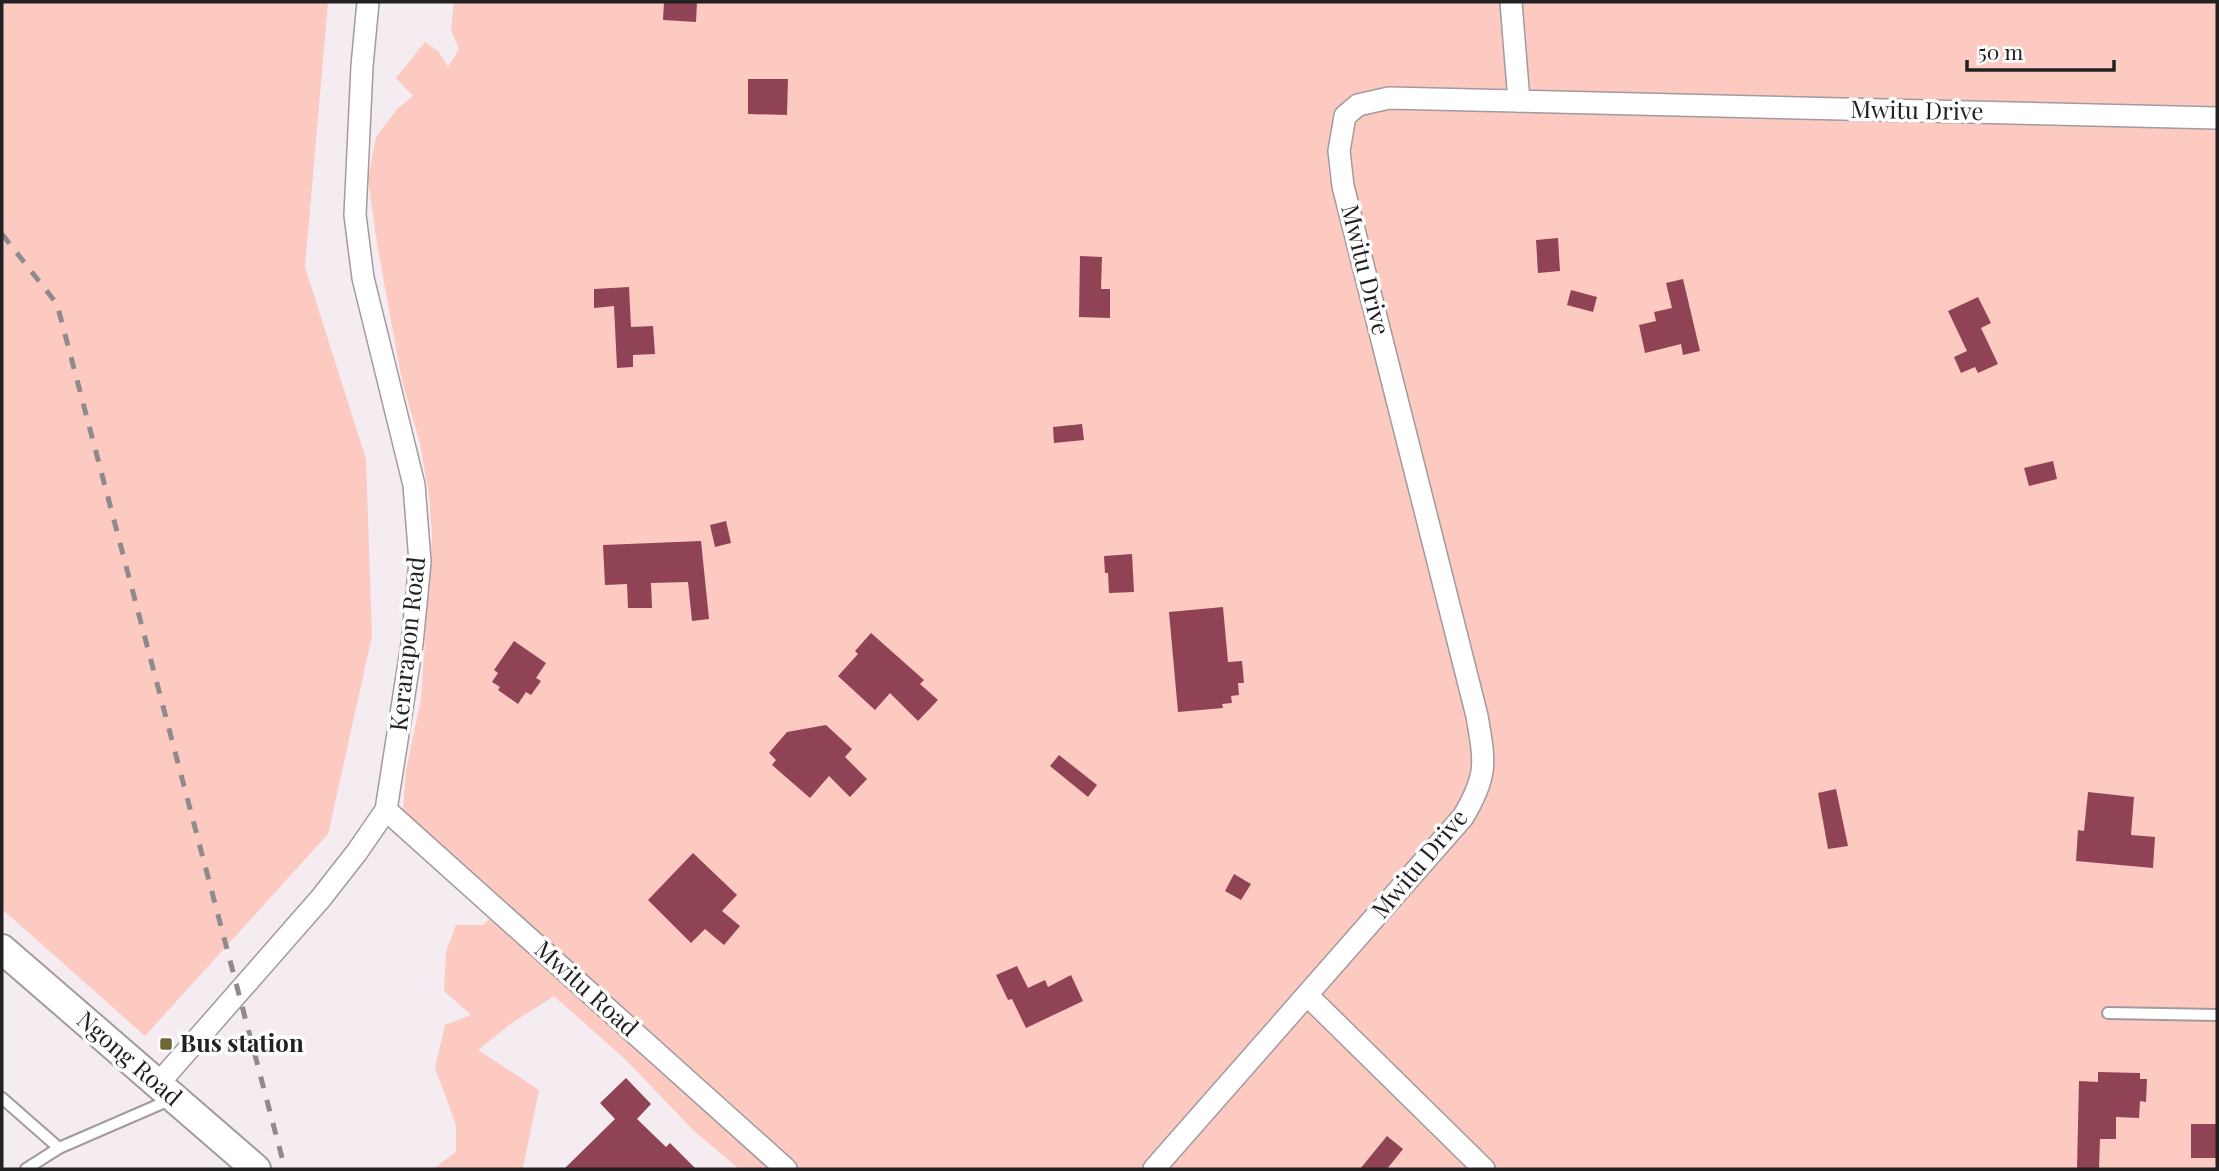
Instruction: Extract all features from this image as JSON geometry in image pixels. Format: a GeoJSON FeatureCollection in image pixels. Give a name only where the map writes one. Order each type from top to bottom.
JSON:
{"type":"FeatureCollection","features":[{"type":"Feature","properties":{"kind":"main road","name":"Ngong Road"},"geometry":{"type":"LineString","coordinates":[[2,950],[256,1169]]}},
{"type":"Feature","properties":{"kind":"street","name":"Kerarapon Road"},"geometry":{"type":"LineString","coordinates":[[166,1091],[321,898],[386,810],[412,644],[420,562],[414,485],[363,278],[355,215],[368,2]]}},
{"type":"Feature","properties":{"kind":"street"},"geometry":{"type":"LineString","coordinates":[[1511,2],[1519,101]]}},
{"type":"Feature","properties":{"kind":"street","name":"Mwitu Drive"},"geometry":{"type":"LineString","coordinates":[[1154,1169],[1462,817],[1479,790],[1484,757],[1477,716],[1343,186],[1339,151],[1345,116],[1358,105],[1389,98],[2217,118]]}},
{"type":"Feature","properties":{"kind":"street","name":"Mwitu Road"},"geometry":{"type":"LineString","coordinates":[[386,810],[786,1169]]}},
{"type":"Feature","properties":{"kind":"street"},"geometry":{"type":"LineString","coordinates":[[1307,995],[1484,1169]]}},
{"type":"Feature","properties":{"kind":"lane"},"geometry":{"type":"LineString","coordinates":[[2108,1013],[2217,1015]]}},
{"type":"Feature","properties":{"kind":"lane"},"geometry":{"type":"LineString","coordinates":[[26,1169],[166,1091]]}},
{"type":"Feature","properties":{"kind":"lane"},"geometry":{"type":"LineString","coordinates":[[2,1098],[58,1149]]}},
{"type":"Feature","properties":{"kind":"shaded area"},"geometry":{"type":"Polygon","coordinates":[[[2,2],[328,2],[305,267],[366,459],[372,636],[328,834],[145,1036],[2,909],[2,2]]]}},
{"type":"Feature","properties":{"kind":"shaded area"},"geometry":{"type":"Polygon","coordinates":[[[454,2],[2217,2],[2217,1169],[739,1169],[694,1131],[627,1061],[554,996],[512,1023],[478,1050],[539,1090],[523,1168],[433,1169],[456,1152],[456,1125],[435,1068],[445,1025],[471,1015],[444,991],[446,952],[456,925],[484,925],[505,901],[403,811],[406,770],[421,699],[432,535],[420,443],[402,381],[368,179],[376,137],[398,108],[413,96],[396,78],[425,42],[439,52],[448,67],[459,49],[451,30],[454,2]]]}},
{"type":"Feature","properties":{"kind":"building"},"geometry":{"type":"Polygon","coordinates":[[[664,2],[697,2],[696,22],[663,20],[664,2]]]}},
{"type":"Feature","properties":{"kind":"building"},"geometry":{"type":"Polygon","coordinates":[[[748,79],[788,79],[787,115],[748,114],[748,79]]]}},
{"type":"Feature","properties":{"kind":"building"},"geometry":{"type":"Polygon","coordinates":[[[1558,238],[1560,271],[1538,273],[1536,240],[1558,238]]]}},
{"type":"Feature","properties":{"kind":"building"},"geometry":{"type":"Polygon","coordinates":[[[1080,256],[1102,257],[1101,289],[1110,289],[1110,318],[1079,317],[1080,256]]]}},
{"type":"Feature","properties":{"kind":"building"},"geometry":{"type":"Polygon","coordinates":[[[1683,279],[1700,351],[1683,355],[1681,344],[1645,353],[1639,325],[1656,321],[1654,312],[1672,308],[1666,283],[1683,279]]]}},
{"type":"Feature","properties":{"kind":"building"},"geometry":{"type":"Polygon","coordinates":[[[629,287],[631,327],[653,326],[655,354],[633,355],[633,367],[617,368],[614,306],[594,308],[594,289],[629,287]]]}},
{"type":"Feature","properties":{"kind":"building"},"geometry":{"type":"Polygon","coordinates":[[[1571,290],[1597,297],[1593,312],[1567,305],[1571,290]]]}},
{"type":"Feature","properties":{"kind":"building"},"geometry":{"type":"Polygon","coordinates":[[[1978,297],[1991,323],[1981,328],[1998,364],[1978,373],[1975,367],[1961,373],[1954,357],[1967,351],[1948,311],[1978,297]]]}},
{"type":"Feature","properties":{"kind":"building"},"geometry":{"type":"Polygon","coordinates":[[[1082,424],[1084,440],[1054,443],[1053,427],[1082,424]]]}},
{"type":"Feature","properties":{"kind":"building"},"geometry":{"type":"Polygon","coordinates":[[[2053,461],[2057,479],[2029,486],[2024,468],[2053,461]]]}},
{"type":"Feature","properties":{"kind":"building"},"geometry":{"type":"Polygon","coordinates":[[[726,521],[731,543],[715,547],[710,525],[726,521]]]}},
{"type":"Feature","properties":{"kind":"building"},"geometry":{"type":"Polygon","coordinates":[[[701,541],[709,619],[692,621],[688,582],[651,583],[652,608],[628,608],[627,584],[605,585],[603,545],[701,541]]]}},
{"type":"Feature","properties":{"kind":"building"},"geometry":{"type":"Polygon","coordinates":[[[1132,554],[1134,592],[1109,593],[1104,556],[1132,554]]]}},
{"type":"Feature","properties":{"kind":"building"},"geometry":{"type":"Polygon","coordinates":[[[1223,607],[1228,662],[1242,661],[1244,683],[1238,683],[1239,695],[1231,696],[1232,703],[1222,704],[1223,708],[1178,712],[1169,612],[1223,607]]]}},
{"type":"Feature","properties":{"kind":"building"},"geometry":{"type":"Polygon","coordinates":[[[871,633],[924,680],[920,684],[938,700],[918,721],[890,693],[875,710],[838,676],[858,654],[855,651],[871,633]]]}},
{"type":"Feature","properties":{"kind":"building"},"geometry":{"type":"Polygon","coordinates":[[[514,641],[546,663],[536,678],[541,681],[531,695],[526,692],[518,704],[498,690],[500,687],[492,682],[498,673],[494,670],[514,641]]]}},
{"type":"Feature","properties":{"kind":"building"},"geometry":{"type":"Polygon","coordinates":[[[826,725],[852,749],[845,757],[867,779],[850,797],[829,776],[810,798],[772,765],[776,760],[769,753],[787,732],[826,725]]]}},
{"type":"Feature","properties":{"kind":"building"},"geometry":{"type":"Polygon","coordinates":[[[1059,755],[1097,785],[1088,797],[1050,766],[1059,755]]]}},
{"type":"Feature","properties":{"kind":"building"},"geometry":{"type":"Polygon","coordinates":[[[1836,789],[1848,846],[1828,849],[1818,793],[1836,789]]]}},
{"type":"Feature","properties":{"kind":"building"},"geometry":{"type":"Polygon","coordinates":[[[2088,792],[2134,797],[2131,835],[2155,837],[2153,868],[2076,861],[2078,830],[2084,831],[2088,792]]]}},
{"type":"Feature","properties":{"kind":"building"},"geometry":{"type":"Polygon","coordinates":[[[693,853],[737,895],[722,911],[740,926],[724,945],[705,929],[691,943],[648,900],[693,853]]]}},
{"type":"Feature","properties":{"kind":"building"},"geometry":{"type":"Polygon","coordinates":[[[1234,874],[1251,884],[1241,900],[1225,891],[1234,874]]]}},
{"type":"Feature","properties":{"kind":"building"},"geometry":{"type":"Polygon","coordinates":[[[1017,966],[1028,988],[1045,980],[1048,987],[1071,975],[1083,1001],[1026,1028],[1012,999],[1008,1000],[996,975],[1017,966]]]}},
{"type":"Feature","properties":{"kind":"building"},"geometry":{"type":"Polygon","coordinates":[[[2098,1072],[2140,1073],[2140,1079],[2147,1079],[2146,1102],[2140,1101],[2139,1118],[2116,1117],[2116,1139],[2100,1139],[2099,1169],[2077,1169],[2079,1081],[2098,1082],[2098,1072]]]}},
{"type":"Feature","properties":{"kind":"building"},"geometry":{"type":"Polygon","coordinates":[[[626,1078],[651,1104],[637,1119],[666,1147],[670,1143],[696,1169],[564,1169],[615,1119],[600,1103],[626,1078]]]}},
{"type":"Feature","properties":{"kind":"building"},"geometry":{"type":"Polygon","coordinates":[[[2191,1124],[2217,1124],[2217,1158],[2191,1158],[2191,1124]]]}},
{"type":"Feature","properties":{"kind":"building"},"geometry":{"type":"Polygon","coordinates":[[[1387,1136],[1403,1149],[1387,1169],[1360,1169],[1387,1136]]]}},
{"type":"Feature","properties":{"kind":"railway"},"geometry":{"type":"LineString","coordinates":[[2,234],[57,304],[285,1169]]}},
{"type":"Feature","properties":{"kind":"place","name":"Bus station"},"geometry":{"type":"Point","coordinates":[166,1044]}}]}
